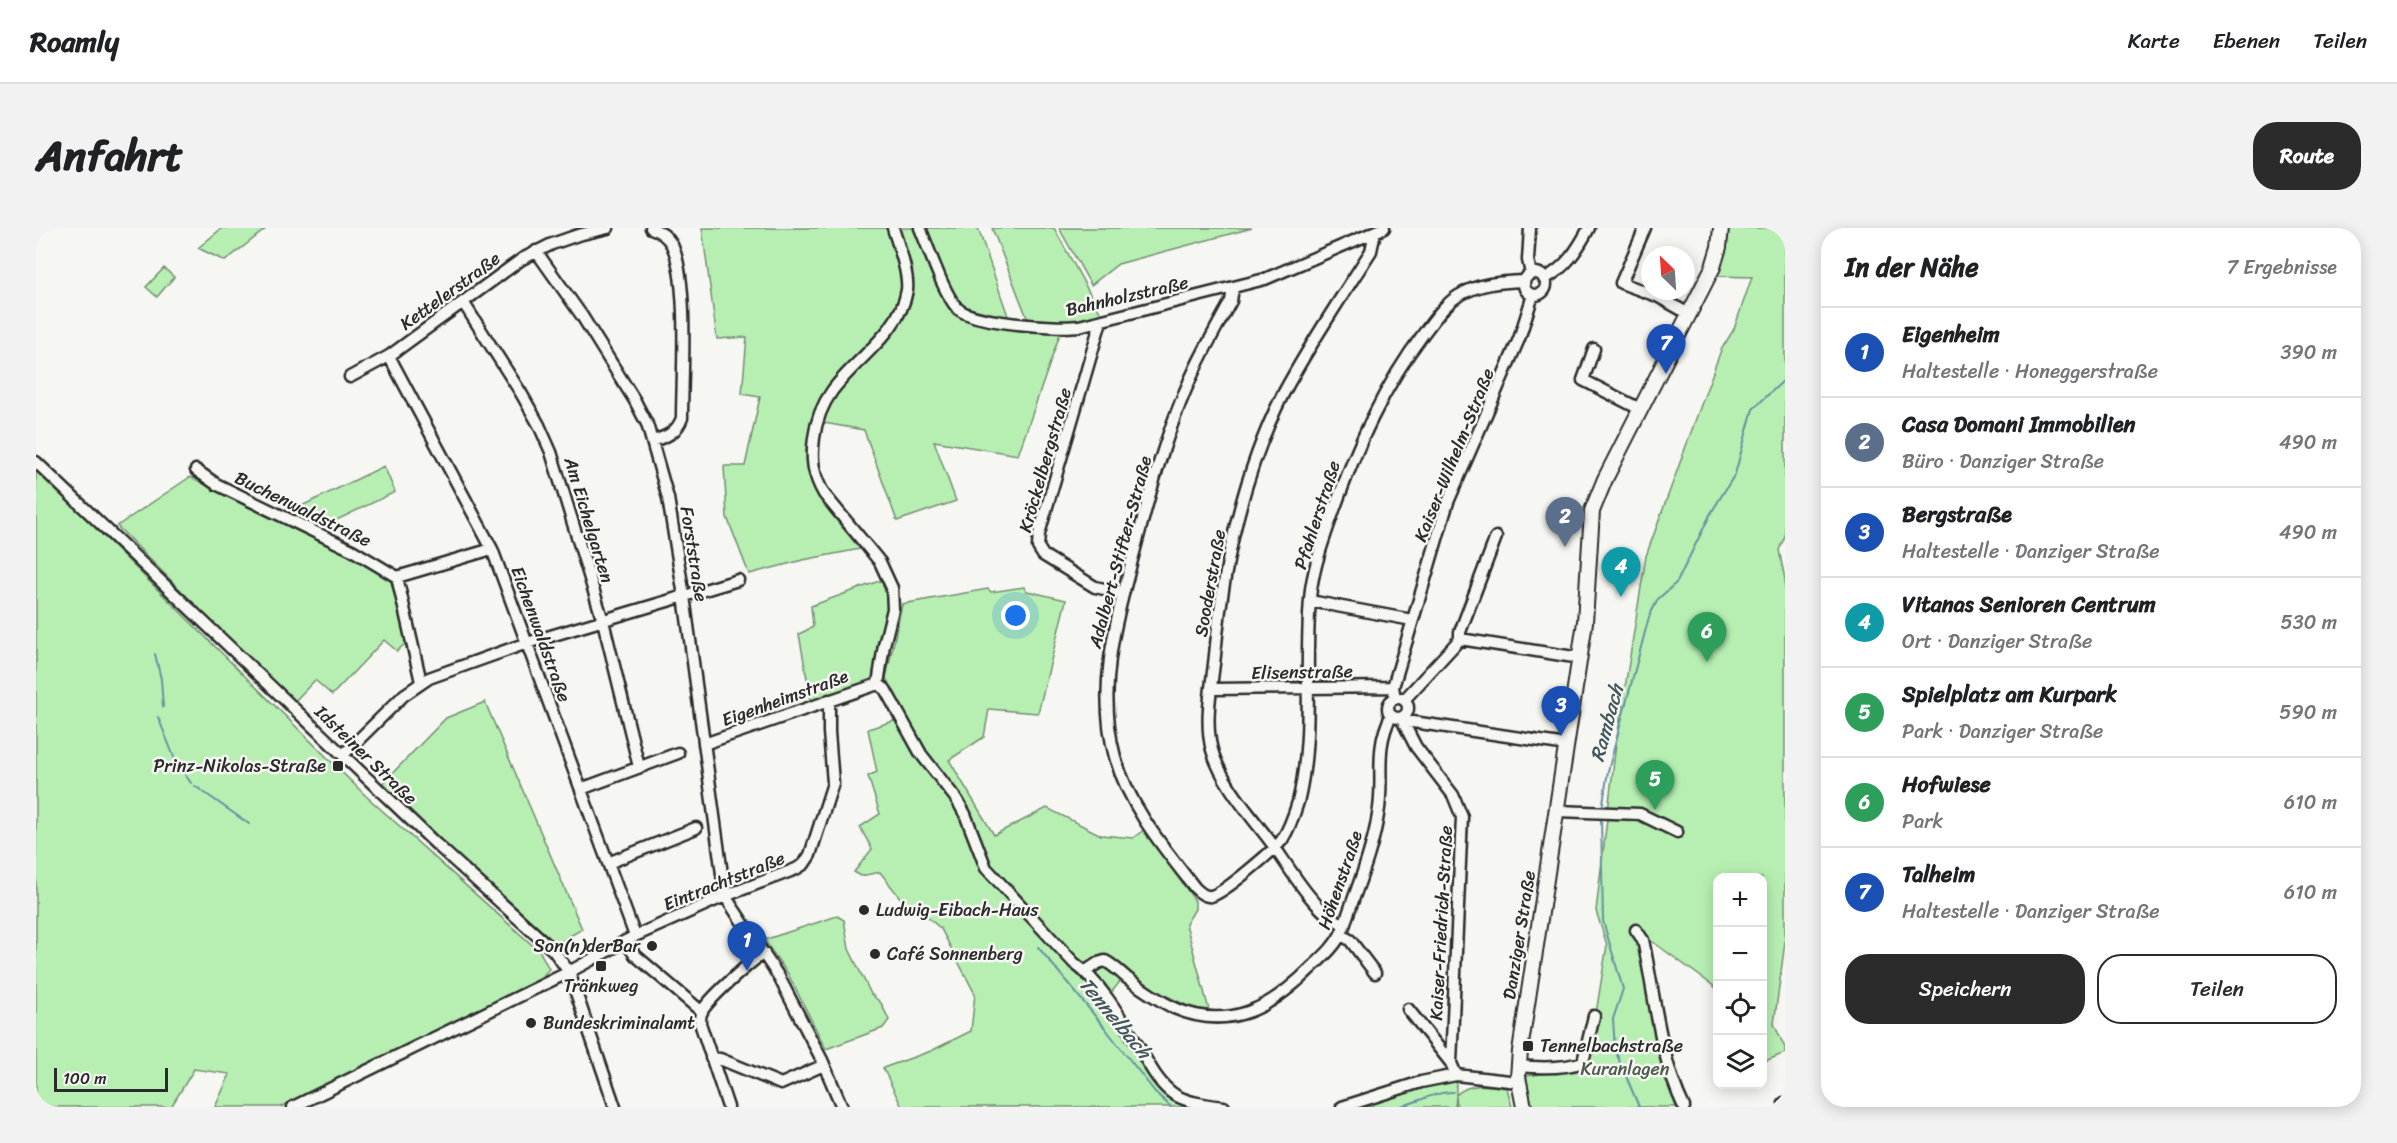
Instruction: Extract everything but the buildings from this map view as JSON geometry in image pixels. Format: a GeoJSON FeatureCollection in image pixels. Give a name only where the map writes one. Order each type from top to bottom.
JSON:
{"type":"FeatureCollection","features":[{"type":"Feature","properties":{"kind":"main road","name":"Danziger Straße"},"geometry":{"type":"LineString","coordinates":[[1524,1107],[1518,1082],[1518,1066],[1588,600],[1590,531],[1594,503],[1714,263],[1721,228]]}},
{"type":"Feature","properties":{"kind":"street","name":"Kettelerstraße"},"geometry":{"type":"LineString","coordinates":[[350,377],[389,356],[536,251],[578,235],[608,228]]}},
{"type":"Feature","properties":{"kind":"street"},"geometry":{"type":"LineString","coordinates":[[651,228],[666,236],[676,255],[681,289],[682,346],[682,418],[679,426],[672,433],[652,441]]}},
{"type":"Feature","properties":{"kind":"street"},"geometry":{"type":"LineString","coordinates":[[893,228],[907,288],[901,312],[831,392],[816,422],[812,447],[812,468],[821,488],[880,562],[892,588],[893,609],[878,684],[885,689],[921,754],[957,800],[965,814],[986,868],[1074,963],[1086,971],[1124,1024],[1161,1083],[1184,1100],[1224,1107]]}},
{"type":"Feature","properties":{"kind":"street","name":"Bahnholzstraße"},"geometry":{"type":"LineString","coordinates":[[920,228],[949,296],[965,314],[986,319],[1062,328],[1101,321],[1265,279],[1380,230]]}},
{"type":"Feature","properties":{"kind":"street"},"geometry":{"type":"LineString","coordinates":[[1527,278],[1539,274],[1544,279],[1543,291],[1533,295],[1526,291],[1530,228]]}},
{"type":"Feature","properties":{"kind":"street"},"geometry":{"type":"LineString","coordinates":[[1544,279],[1557,272],[1568,261],[1581,244],[1589,228]]}},
{"type":"Feature","properties":{"kind":"street"},"geometry":{"type":"LineString","coordinates":[[1645,228],[1621,283],[1657,296],[1689,314]]}},
{"type":"Feature","properties":{"kind":"street","name":"Sooderstraße"},"geometry":{"type":"LineString","coordinates":[[1345,924],[1334,920],[1318,904],[1225,778],[1215,760],[1210,735],[1212,689],[1225,570],[1259,449],[1292,378],[1371,251],[1380,230]]}},
{"type":"Feature","properties":{"kind":"street","name":"Forststraße"},"geometry":{"type":"LineString","coordinates":[[536,251],[582,316],[635,401],[652,441],[668,498],[684,596],[725,896]]}},
{"type":"Feature","properties":{"kind":"street","name":"Pfahlerstraße"},"geometry":{"type":"LineString","coordinates":[[1195,888],[1205,895],[1217,894],[1275,848],[1286,833],[1292,818],[1305,764],[1310,601],[1318,558],[1369,421],[1403,362],[1446,306],[1473,289],[1492,283],[1527,278]]}},
{"type":"Feature","properties":{"kind":"street","name":"Adalbert-Stifter-Straße"},"geometry":{"type":"LineString","coordinates":[[1195,888],[1141,816],[1125,786],[1113,748],[1107,711],[1107,673],[1124,593],[1160,463],[1184,394],[1231,301],[1233,288]]}},
{"type":"Feature","properties":{"kind":"street","name":"Kaiser-Wilhelm-Straße"},"geometry":{"type":"LineString","coordinates":[[1398,695],[1412,620],[1448,502],[1522,333],[1533,295]]}},
{"type":"Feature","properties":{"kind":"street","name":"Am Eichelgarten"},"geometry":{"type":"LineString","coordinates":[[463,302],[521,393],[547,443],[566,497],[603,621],[639,768]]}},
{"type":"Feature","properties":{"kind":"street","name":"Kröckelbergstraße"},"geometry":{"type":"LineString","coordinates":[[1101,321],[1039,534],[1038,547],[1043,555],[1095,587],[1124,593]]}},
{"type":"Feature","properties":{"kind":"street"},"geometry":{"type":"LineString","coordinates":[[1594,349],[1583,380],[1640,410]]}},
{"type":"Feature","properties":{"kind":"street","name":"Eichenwaldstraße"},"geometry":{"type":"LineString","coordinates":[[389,356],[492,549],[608,863],[630,938]]}},
{"type":"Feature","properties":{"kind":"street","name":"Idsteiner Straße"},"geometry":{"type":"LineString","coordinates":[[36,462],[436,844],[554,951],[569,972],[615,1107]]}},
{"type":"Feature","properties":{"kind":"street","name":"Buchenwaldstraße"},"geometry":{"type":"LineString","coordinates":[[196,470],[216,484],[352,550],[397,577]]}},
{"type":"Feature","properties":{"kind":"street"},"geometry":{"type":"LineString","coordinates":[[1496,537],[1460,632],[1460,639],[1389,705],[1399,719],[1567,745]]}},
{"type":"Feature","properties":{"kind":"street"},"geometry":{"type":"LineString","coordinates":[[421,682],[397,577],[492,549]]}},
{"type":"Feature","properties":{"kind":"street"},"geometry":{"type":"LineString","coordinates":[[343,755],[404,695],[421,682],[527,643],[738,580]]}},
{"type":"Feature","properties":{"kind":"street"},"geometry":{"type":"LineString","coordinates":[[1310,601],[1412,620]]}},
{"type":"Feature","properties":{"kind":"street"},"geometry":{"type":"LineString","coordinates":[[1460,639],[1580,658]]}},
{"type":"Feature","properties":{"kind":"street","name":"Eigenheimstraße"},"geometry":{"type":"LineString","coordinates":[[704,744],[878,684]]}},
{"type":"Feature","properties":{"kind":"street","name":"Elisenstraße"},"geometry":{"type":"LineString","coordinates":[[1212,689],[1307,689],[1398,695]]}},
{"type":"Feature","properties":{"kind":"street"},"geometry":{"type":"LineString","coordinates":[[1398,695],[1408,707],[1407,712],[1399,719]]}},
{"type":"Feature","properties":{"kind":"street","name":"Eintrachtstraße"},"geometry":{"type":"LineString","coordinates":[[569,972],[630,938],[804,864],[810,855],[831,797],[833,783],[829,700]]}},
{"type":"Feature","properties":{"kind":"street","name":"Höhenstraße"},"geometry":{"type":"LineString","coordinates":[[1086,971],[1098,963],[1105,962],[1162,1001],[1182,1011],[1214,1017],[1237,1015],[1258,1009],[1278,998],[1315,964],[1341,935],[1376,824],[1380,800],[1379,753],[1382,737],[1399,719]]}},
{"type":"Feature","properties":{"kind":"street","name":"Kaiser-Friedrich-Straße"},"geometry":{"type":"LineString","coordinates":[[1399,719],[1416,747],[1453,795],[1462,817],[1451,1063],[1456,1075]]}},
{"type":"Feature","properties":{"kind":"street"},"geometry":{"type":"LineString","coordinates":[[581,789],[678,753]]}},
{"type":"Feature","properties":{"kind":"street"},"geometry":{"type":"LineString","coordinates":[[1557,811],[1640,814],[1677,832]]}},
{"type":"Feature","properties":{"kind":"street"},"geometry":{"type":"LineString","coordinates":[[608,863],[696,828]]}},
{"type":"Feature","properties":{"kind":"street"},"geometry":{"type":"LineString","coordinates":[[725,896],[779,976],[824,1065],[842,1107]]}},
{"type":"Feature","properties":{"kind":"street"},"geometry":{"type":"LineString","coordinates":[[1636,930],[1643,940],[1661,1041],[1672,1080],[1684,1107]]}},
{"type":"Feature","properties":{"kind":"street"},"geometry":{"type":"LineString","coordinates":[[1341,935],[1350,940],[1375,973]]}},
{"type":"Feature","properties":{"kind":"street"},"geometry":{"type":"LineString","coordinates":[[630,938],[634,955],[702,1012]]}},
{"type":"Feature","properties":{"kind":"street"},"geometry":{"type":"LineString","coordinates":[[728,1107],[700,1023],[702,1012],[747,966],[764,953]]}},
{"type":"Feature","properties":{"kind":"street"},"geometry":{"type":"LineString","coordinates":[[295,1106],[569,972]]}},
{"type":"Feature","properties":{"kind":"street"},"geometry":{"type":"LineString","coordinates":[[1408,1009],[1451,1063]]}},
{"type":"Feature","properties":{"kind":"street"},"geometry":{"type":"LineString","coordinates":[[1518,1066],[1535,1068],[1575,1065],[1583,1062],[1594,1016]]}},
{"type":"Feature","properties":{"kind":"street"},"geometry":{"type":"LineString","coordinates":[[711,1058],[720,1059],[781,1084],[824,1065]]}},
{"type":"Feature","properties":{"kind":"street"},"geometry":{"type":"LineString","coordinates":[[1342,1107],[1413,1084],[1456,1075],[1518,1082]]}},
{"type":"Feature","properties":{"kind":"green space"},"geometry":{"type":"Polygon","coordinates":[[[222,228],[267,228],[225,261],[198,248],[222,228]]]}},
{"type":"Feature","properties":{"kind":"green space"},"geometry":{"type":"Polygon","coordinates":[[[702,228],[887,228],[901,278],[901,299],[898,308],[892,319],[822,402],[808,437],[806,455],[809,475],[818,495],[860,549],[749,574],[727,517],[724,466],[745,466],[760,397],[742,394],[747,337],[717,339],[702,228]]]}},
{"type":"Feature","properties":{"kind":"green space"},"geometry":{"type":"Polygon","coordinates":[[[894,228],[917,228],[941,290],[955,312],[963,319],[1061,331],[1018,455],[934,441],[956,501],[897,521],[864,430],[818,422],[833,394],[903,312],[910,288],[894,228]]]}},
{"type":"Feature","properties":{"kind":"green space"},"geometry":{"type":"Polygon","coordinates":[[[922,228],[978,228],[1009,319],[966,313],[958,306],[922,228]]]}},
{"type":"Feature","properties":{"kind":"green space"},"geometry":{"type":"Polygon","coordinates":[[[992,228],[1054,228],[1101,314],[1074,324],[1028,320],[992,228]]]}},
{"type":"Feature","properties":{"kind":"green space"},"geometry":{"type":"Polygon","coordinates":[[[1059,228],[1252,228],[1118,264],[1091,285],[1059,228]]]}},
{"type":"Feature","properties":{"kind":"green space","name":"Kuranlagen"},"geometry":{"type":"Polygon","coordinates":[[[1725,228],[1785,228],[1785,536],[1779,550],[1785,579],[1785,942],[1774,1024],[1785,1053],[1767,1060],[1767,873],[1713,873],[1713,986],[1646,937],[1652,1002],[1659,1043],[1676,1107],[1532,1107],[1526,1076],[1581,1069],[1588,1063],[1607,945],[1596,911],[1616,744],[1646,556],[1721,350],[1734,329],[1752,277],[1715,276],[1725,228]]]}},
{"type":"Feature","properties":{"kind":"green space"},"geometry":{"type":"Polygon","coordinates":[[[164,268],[174,277],[157,297],[146,287],[164,268]]]}},
{"type":"Feature","properties":{"kind":"green space"},"geometry":{"type":"Polygon","coordinates":[[[384,466],[395,492],[318,529],[287,513],[384,466]]]}},
{"type":"Feature","properties":{"kind":"green space"},"geometry":{"type":"Polygon","coordinates":[[[36,469],[366,796],[540,952],[549,969],[539,980],[281,1107],[215,1107],[230,1074],[194,1069],[171,1107],[36,1107],[36,469]]]}},
{"type":"Feature","properties":{"kind":"green space"},"geometry":{"type":"Polygon","coordinates":[[[190,477],[353,553],[395,579],[408,641],[397,651],[384,640],[332,695],[315,680],[293,703],[117,526],[190,477]]]}},
{"type":"Feature","properties":{"kind":"green space"},"geometry":{"type":"Polygon","coordinates":[[[882,580],[888,604],[874,679],[811,701],[799,634],[813,627],[811,606],[882,580]]]}},
{"type":"Feature","properties":{"kind":"green space"},"geometry":{"type":"Polygon","coordinates":[[[1024,587],[1027,591],[1066,600],[1038,713],[989,709],[984,737],[949,760],[994,835],[1047,808],[1101,835],[1133,838],[1145,829],[1195,901],[1195,909],[1186,924],[1209,1010],[1192,1008],[1144,985],[1122,979],[1106,999],[1172,1093],[1224,1107],[902,1107],[883,1068],[931,1051],[971,1031],[975,994],[941,929],[925,915],[905,904],[880,872],[861,876],[854,872],[872,849],[860,827],[880,814],[868,776],[877,772],[868,729],[906,717],[886,678],[902,604],[988,589],[991,592],[1024,587]]]}},
{"type":"Feature","properties":{"kind":"green space"},"geometry":{"type":"Polygon","coordinates":[[[485,702],[582,929],[557,944],[380,786],[446,718],[485,702]]]}},
{"type":"Feature","properties":{"kind":"green space"},"geometry":{"type":"Polygon","coordinates":[[[837,916],[844,920],[849,949],[871,994],[881,1003],[889,1020],[883,1028],[826,1049],[788,974],[764,940],[837,916]]]}},
{"type":"Feature","properties":{"kind":"green space"},"geometry":{"type":"Polygon","coordinates":[[[1456,1075],[1456,1095],[1473,1086],[1507,1088],[1512,1107],[1457,1107],[1456,1096],[1455,1107],[1342,1107],[1456,1075]]]}},
{"type":"Feature","properties":{"kind":"waterway","name":"Rambach"},"geometry":{"type":"LineString","coordinates":[[1602,809],[1608,771],[1649,617],[1658,599],[1677,582],[1711,513],[1735,474],[1753,409],[1785,379]]}},
{"type":"Feature","properties":{"kind":"waterway"},"geometry":{"type":"LineString","coordinates":[[155,654],[161,679],[163,707]]}},
{"type":"Feature","properties":{"kind":"waterway"},"geometry":{"type":"LineString","coordinates":[[158,717],[176,762],[191,783]]}},
{"type":"Feature","properties":{"kind":"waterway"},"geometry":{"type":"LineString","coordinates":[[195,786],[249,824]]}},
{"type":"Feature","properties":{"kind":"waterway","name":"Rambach"},"geometry":{"type":"LineString","coordinates":[[1601,817],[1603,921],[1623,989],[1613,1019],[1615,1050],[1639,1107]]}},
{"type":"Feature","properties":{"kind":"waterway","name":"Tennelbach"},"geometry":{"type":"LineString","coordinates":[[1038,947],[1155,1092],[1171,1107]]}},
{"type":"Feature","properties":{"kind":"waterway","name":"Tennelbach"},"geometry":{"type":"LineString","coordinates":[[1397,1107],[1438,1094],[1453,1092]]}},
{"type":"Feature","properties":{"kind":"place","name":"Talheim"},"geometry":{"type":"Point","coordinates":[1666,374]}},
{"type":"Feature","properties":{"kind":"place","name":"Casa Domani Immobilien"},"geometry":{"type":"Point","coordinates":[1565,547]}},
{"type":"Feature","properties":{"kind":"place","name":"Vitanas Senioren Centrum"},"geometry":{"type":"Point","coordinates":[1621,597]}},
{"type":"Feature","properties":{"kind":"place","name":"Hofwiese"},"geometry":{"type":"Point","coordinates":[1707,662]}},
{"type":"Feature","properties":{"kind":"place","name":"Bergstraße"},"geometry":{"type":"Point","coordinates":[1561,736]}},
{"type":"Feature","properties":{"kind":"place","name":"Prinz-Nikolas-Straße"},"geometry":{"type":"Point","coordinates":[338,766]}},
{"type":"Feature","properties":{"kind":"place","name":"Spielplatz am Kurpark"},"geometry":{"type":"Point","coordinates":[1655,810]}},
{"type":"Feature","properties":{"kind":"place","name":"Ludwig-Eibach-Haus"},"geometry":{"type":"Point","coordinates":[864,910]}},
{"type":"Feature","properties":{"kind":"place","name":"Son(n)derBar"},"geometry":{"type":"Point","coordinates":[652,946]}},
{"type":"Feature","properties":{"kind":"place","name":"Café Sonnenberg"},"geometry":{"type":"Point","coordinates":[875,954]}},
{"type":"Feature","properties":{"kind":"place","name":"Tränkweg"},"geometry":{"type":"Point","coordinates":[601,966]}},
{"type":"Feature","properties":{"kind":"place","name":"Eigenheim"},"geometry":{"type":"Point","coordinates":[747,971]}},
{"type":"Feature","properties":{"kind":"place","name":"Bundeskriminalamt"},"geometry":{"type":"Point","coordinates":[531,1023]}},
{"type":"Feature","properties":{"kind":"place","name":"Tennelbachstraße"},"geometry":{"type":"Point","coordinates":[1528,1046]}}]}
